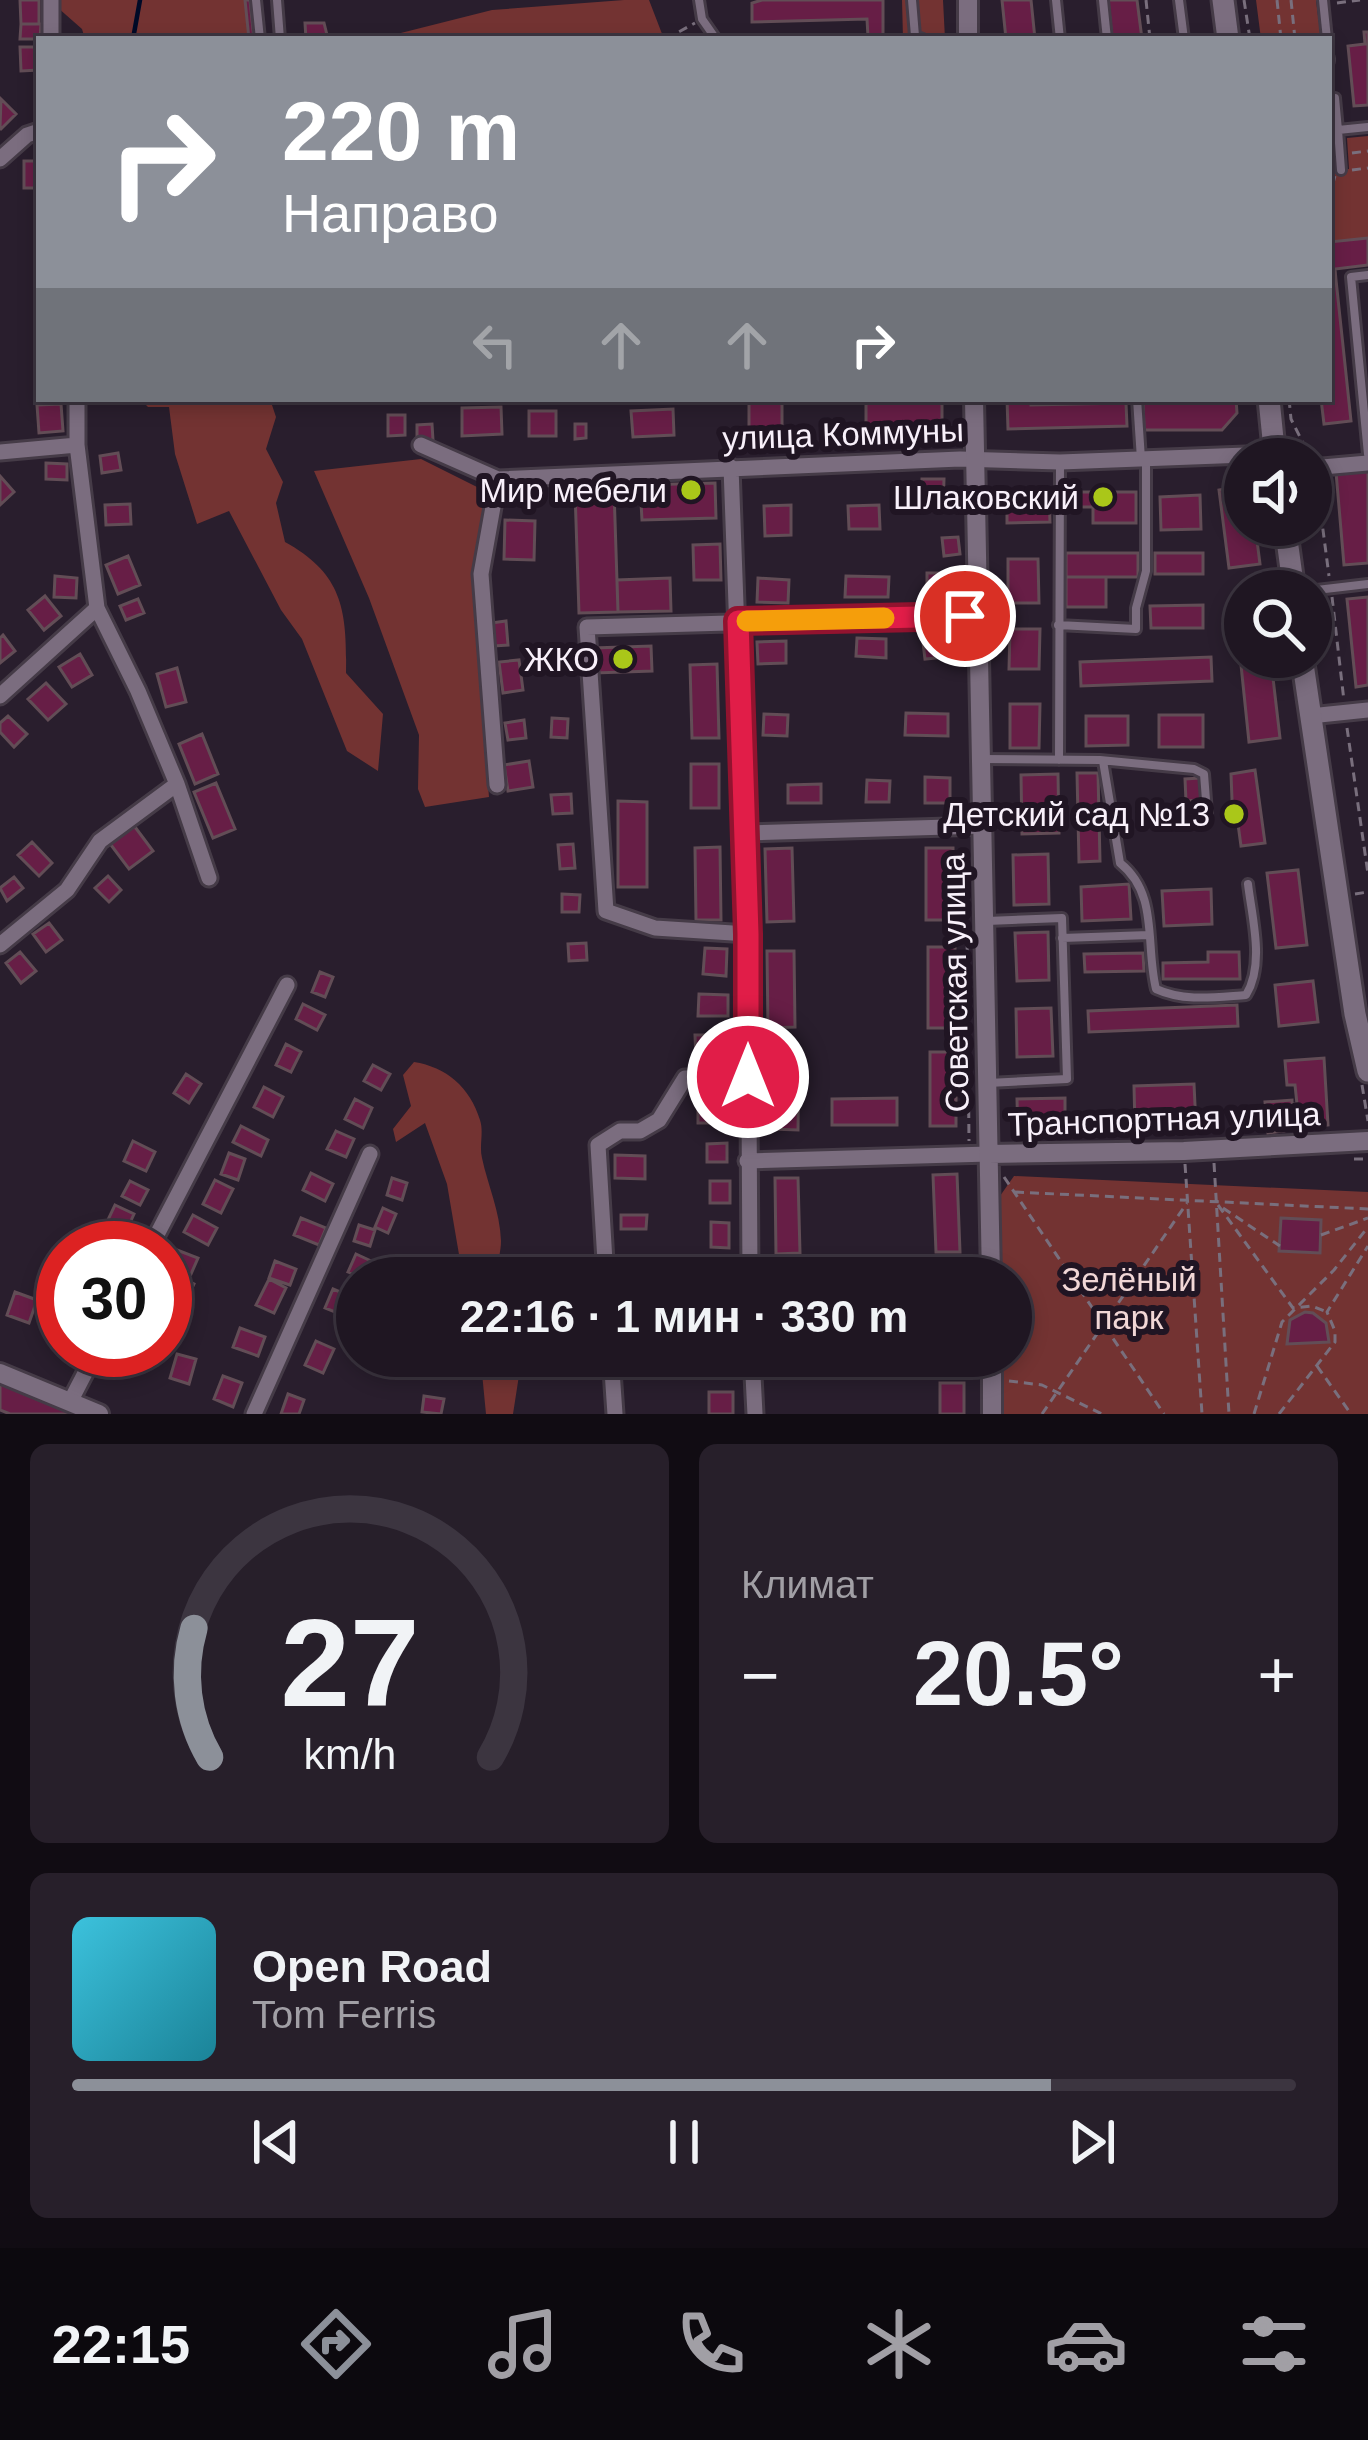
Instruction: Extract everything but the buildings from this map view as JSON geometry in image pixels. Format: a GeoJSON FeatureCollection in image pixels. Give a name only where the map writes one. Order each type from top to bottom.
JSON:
{"type":"FeatureCollection","features":[{"type":"Feature","properties":{"kind":"main road"},"geometry":{"type":"LineString","coordinates":[[1223,0],[1228,36]]}},
{"type":"Feature","properties":{"kind":"main road"},"geometry":{"type":"LineString","coordinates":[[1269,402],[1273,438]]}},
{"type":"Feature","properties":{"kind":"main road"},"geometry":{"type":"LineString","coordinates":[[1305,678],[1368,1071]]}},
{"type":"Feature","properties":{"kind":"street"},"geometry":{"type":"LineString","coordinates":[[51,0],[51,36]]}},
{"type":"Feature","properties":{"kind":"street"},"geometry":{"type":"LineString","coordinates":[[968,0],[968,36]]}},
{"type":"Feature","properties":{"kind":"street"},"geometry":{"type":"LineString","coordinates":[[0,160],[36,132]]}},
{"type":"Feature","properties":{"kind":"street"},"geometry":{"type":"LineString","coordinates":[[77,402],[77,445],[97,608],[177,784],[208,878]]}},
{"type":"Feature","properties":{"kind":"street","name":"Советская улица"},"geometry":{"type":"LineString","coordinates":[[974,402],[991,1257]]}},
{"type":"Feature","properties":{"kind":"street"},"geometry":{"type":"LineString","coordinates":[[0,452],[77,445]]}},
{"type":"Feature","properties":{"kind":"street","name":"улица Коммуны"},"geometry":{"type":"LineString","coordinates":[[421,445],[498,479],[976,459],[1224,458]]}},
{"type":"Feature","properties":{"kind":"street"},"geometry":{"type":"LineString","coordinates":[[1332,462],[1368,458]]}},
{"type":"Feature","properties":{"kind":"street"},"geometry":{"type":"LineString","coordinates":[[731,467],[748,934],[749,1257]]}},
{"type":"Feature","properties":{"kind":"street"},"geometry":{"type":"LineString","coordinates":[[497,785],[481,574],[498,479]]}},
{"type":"Feature","properties":{"kind":"street"},"geometry":{"type":"LineString","coordinates":[[0,696],[97,608]]}},
{"type":"Feature","properties":{"kind":"street"},"geometry":{"type":"LineString","coordinates":[[748,934],[655,928],[606,911],[587,627],[977,616]]}},
{"type":"Feature","properties":{"kind":"street"},"geometry":{"type":"LineString","coordinates":[[1310,716],[1368,710]]}},
{"type":"Feature","properties":{"kind":"street"},"geometry":{"type":"LineString","coordinates":[[0,945],[67,890],[100,841],[177,784]]}},
{"type":"Feature","properties":{"kind":"street"},"geometry":{"type":"LineString","coordinates":[[743,832],[982,826]]}},
{"type":"Feature","properties":{"kind":"street"},"geometry":{"type":"LineString","coordinates":[[164,1221],[287,985]]}},
{"type":"Feature","properties":{"kind":"street"},"geometry":{"type":"LineString","coordinates":[[605,1257],[598,1145],[620,1131],[640,1131],[659,1120],[685,1078],[748,1077]]}},
{"type":"Feature","properties":{"kind":"street","name":"Транспортная улица"},"geometry":{"type":"LineString","coordinates":[[747,1161],[1368,1141]]}},
{"type":"Feature","properties":{"kind":"street"},"geometry":{"type":"LineString","coordinates":[[254,1414],[370,1154]]}},
{"type":"Feature","properties":{"kind":"street"},"geometry":{"type":"LineString","coordinates":[[0,1373],[99,1414]]}},
{"type":"Feature","properties":{"kind":"street"},"geometry":{"type":"LineString","coordinates":[[70,1402],[83,1377]]}},
{"type":"Feature","properties":{"kind":"street"},"geometry":{"type":"LineString","coordinates":[[612,1377],[615,1414]]}},
{"type":"Feature","properties":{"kind":"street"},"geometry":{"type":"LineString","coordinates":[[753,1377],[755,1414]]}},
{"type":"Feature","properties":{"kind":"street"},"geometry":{"type":"LineString","coordinates":[[992,1377],[992,1414]]}},
{"type":"Feature","properties":{"kind":"lane"},"geometry":{"type":"LineString","coordinates":[[256,0],[260,36]]}},
{"type":"Feature","properties":{"kind":"lane"},"geometry":{"type":"LineString","coordinates":[[277,0],[280,36]]}},
{"type":"Feature","properties":{"kind":"lane"},"geometry":{"type":"LineString","coordinates":[[700,0],[702,19],[714,36]]}},
{"type":"Feature","properties":{"kind":"lane"},"geometry":{"type":"LineString","coordinates":[[913,0],[915,36]]}},
{"type":"Feature","properties":{"kind":"lane"},"geometry":{"type":"LineString","coordinates":[[1056,0],[1060,36]]}},
{"type":"Feature","properties":{"kind":"lane"},"geometry":{"type":"LineString","coordinates":[[1103,0],[1108,36]]}},
{"type":"Feature","properties":{"kind":"lane"},"geometry":{"type":"LineString","coordinates":[[1179,0],[1184,36]]}},
{"type":"Feature","properties":{"kind":"lane"},"geometry":{"type":"LineString","coordinates":[[1323,2],[1327,36]]}},
{"type":"Feature","properties":{"kind":"lane"},"geometry":{"type":"LineString","coordinates":[[1335,98],[1339,170]]}},
{"type":"Feature","properties":{"kind":"lane"},"geometry":{"type":"LineString","coordinates":[[1338,130],[1368,127]]}},
{"type":"Feature","properties":{"kind":"lane"},"geometry":{"type":"LineString","coordinates":[[1368,275],[1351,278],[1368,458]]}},
{"type":"Feature","properties":{"kind":"lane"},"geometry":{"type":"LineString","coordinates":[[1058,625],[1136,629],[1146,571],[1137,402]]}},
{"type":"Feature","properties":{"kind":"lane"},"geometry":{"type":"LineString","coordinates":[[1060,462],[1060,760]]}},
{"type":"Feature","properties":{"kind":"lane"},"geometry":{"type":"LineString","coordinates":[[1332,589],[1368,584]]}},
{"type":"Feature","properties":{"kind":"lane"},"geometry":{"type":"LineString","coordinates":[[980,759],[1103,760],[1194,769],[1204,774],[1207,813]]}},
{"type":"Feature","properties":{"kind":"lane"},"geometry":{"type":"LineString","coordinates":[[1103,760],[1120,863],[1135,875],[1146,895],[1156,988],[1203,998],[1246,995],[1255,981],[1256,947],[1247,884]]}},
{"type":"Feature","properties":{"kind":"lane"},"geometry":{"type":"LineString","coordinates":[[984,921],[1062,918],[1067,1079],[986,1083]]}},
{"type":"Feature","properties":{"kind":"lane"},"geometry":{"type":"LineString","coordinates":[[1062,938],[1149,935]]}},
{"type":"Feature","properties":{"kind":"path"},"geometry":{"type":"LineString","coordinates":[[1146,0],[1150,36]]}},
{"type":"Feature","properties":{"kind":"path"},"geometry":{"type":"LineString","coordinates":[[1244,0],[1250,36]]}},
{"type":"Feature","properties":{"kind":"path"},"geometry":{"type":"LineString","coordinates":[[1276,0],[1281,36]]}},
{"type":"Feature","properties":{"kind":"path"},"geometry":{"type":"LineString","coordinates":[[1291,0],[1295,36]]}},
{"type":"Feature","properties":{"kind":"path"},"geometry":{"type":"LineString","coordinates":[[1323,2],[1360,0]]}},
{"type":"Feature","properties":{"kind":"path"},"geometry":{"type":"LineString","coordinates":[[671,36],[702,19]]}},
{"type":"Feature","properties":{"kind":"path"},"geometry":{"type":"LineString","coordinates":[[1332,87],[1335,98]]}},
{"type":"Feature","properties":{"kind":"path"},"geometry":{"type":"LineString","coordinates":[[1340,153],[1368,152]]}},
{"type":"Feature","properties":{"kind":"path"},"geometry":{"type":"LineString","coordinates":[[1332,189],[1339,170]]}},
{"type":"Feature","properties":{"kind":"path"},"geometry":{"type":"LineString","coordinates":[[1289,402],[1300,438]]}},
{"type":"Feature","properties":{"kind":"path"},"geometry":{"type":"LineString","coordinates":[[1332,598],[1368,874]]}},
{"type":"Feature","properties":{"kind":"path"},"geometry":{"type":"LineString","coordinates":[[1353,894],[1368,892]]}},
{"type":"Feature","properties":{"kind":"path"},"geometry":{"type":"LineString","coordinates":[[1214,1149],[1228,1414]]}},
{"type":"Feature","properties":{"kind":"path"},"geometry":{"type":"LineString","coordinates":[[1184,1150],[1202,1414]]}},
{"type":"Feature","properties":{"kind":"path"},"geometry":{"type":"LineString","coordinates":[[989,1154],[1164,1414]]}},
{"type":"Feature","properties":{"kind":"path"},"geometry":{"type":"LineString","coordinates":[[1015,1192],[1368,1209]]}},
{"type":"Feature","properties":{"kind":"path"},"geometry":{"type":"LineString","coordinates":[[1042,1414],[1188,1202]]}},
{"type":"Feature","properties":{"kind":"path"},"geometry":{"type":"LineString","coordinates":[[1216,1203],[1280,1246]]}},
{"type":"Feature","properties":{"kind":"path"},"geometry":{"type":"LineString","coordinates":[[1216,1203],[1293,1308]]}},
{"type":"Feature","properties":{"kind":"path"},"geometry":{"type":"LineString","coordinates":[[1321,1235],[1368,1217]]}},
{"type":"Feature","properties":{"kind":"path"},"geometry":{"type":"LineString","coordinates":[[1254,1414],[1282,1322],[1334,1270],[1368,1226]]}},
{"type":"Feature","properties":{"kind":"path"},"geometry":{"type":"LineString","coordinates":[[1327,1312],[1368,1246]]}},
{"type":"Feature","properties":{"kind":"path"},"geometry":{"type":"LineString","coordinates":[[1279,1414],[1336,1337],[1327,1312],[1312,1306],[1293,1308]]}},
{"type":"Feature","properties":{"kind":"path"},"geometry":{"type":"LineString","coordinates":[[1317,1366],[1351,1414]]}},
{"type":"Feature","properties":{"kind":"path"},"geometry":{"type":"LineString","coordinates":[[1000,1381],[1027,1382],[1102,1414]]}},
{"type":"Feature","properties":{"kind":"green space"},"geometry":{"type":"Polygon","coordinates":[[[56,0],[245,0],[249,36],[84,36],[56,0]]]}},
{"type":"Feature","properties":{"kind":"green space"},"geometry":{"type":"Polygon","coordinates":[[[649,0],[663,36],[389,36],[492,10],[649,0]]]}},
{"type":"Feature","properties":{"kind":"green space"},"geometry":{"type":"Polygon","coordinates":[[[902,0],[943,0],[945,36],[903,36],[902,0]]]}},
{"type":"Feature","properties":{"kind":"green space"},"geometry":{"type":"Polygon","coordinates":[[[1256,0],[1316,0],[1321,36],[1261,36],[1256,0]]]}},
{"type":"Feature","properties":{"kind":"green space"},"geometry":{"type":"Polygon","coordinates":[[[1332,133],[1336,170],[1349,169],[1347,138],[1368,136],[1368,238],[1332,242],[1332,133]]]}},
{"type":"Feature","properties":{"kind":"green space"},"geometry":{"type":"Polygon","coordinates":[[[143,402],[271,402],[276,417],[266,449],[283,482],[276,503],[285,542],[319,567],[338,596],[346,673],[383,714],[378,771],[347,751],[302,639],[281,610],[229,511],[197,524],[175,454],[169,407],[148,407],[143,402]]]}},
{"type":"Feature","properties":{"kind":"green space"},"geometry":{"type":"Polygon","coordinates":[[[421,459],[481,489],[486,501],[473,596],[489,797],[425,807],[418,789],[419,735],[369,598],[314,471],[421,459]]]}},
{"type":"Feature","properties":{"kind":"green space"},"geometry":{"type":"Polygon","coordinates":[[[414,1062],[436,1069],[455,1080],[476,1108],[482,1158],[500,1230],[500,1257],[459,1257],[447,1184],[425,1123],[396,1142],[393,1129],[411,1106],[403,1075],[414,1062]]]}},
{"type":"Feature","properties":{"kind":"green space","name":"Зелёный парк"},"geometry":{"type":"Polygon","coordinates":[[[1014,1176],[1368,1192],[1368,1414],[1000,1414],[1000,1377],[1032,1377],[1032,1257],[1000,1257],[1000,1196],[1014,1176]]]}},
{"type":"Feature","properties":{"kind":"green space"},"geometry":{"type":"Polygon","coordinates":[[[482,1377],[519,1377],[513,1414],[486,1414],[482,1377]]]}},
{"type":"Feature","properties":{"kind":"waterway"},"geometry":{"type":"LineString","coordinates":[[134,36],[140,0]]}},
{"type":"Feature","properties":{"kind":"slow traffic"},"geometry":{"type":"LineString","coordinates":[[747,621],[884,618]]}},
{"type":"Feature","properties":{"kind":"place","name":"Мир мебели"},"geometry":{"type":"Point","coordinates":[691,490]}},
{"type":"Feature","properties":{"kind":"place","name":"Шлаковский"},"geometry":{"type":"Point","coordinates":[1103,497]}},
{"type":"Feature","properties":{"kind":"place","name":"ЖКО"},"geometry":{"type":"Point","coordinates":[623,659]}},
{"type":"Feature","properties":{"kind":"place","name":"Детский сад №13"},"geometry":{"type":"Point","coordinates":[1234,814]}},
{"type":"Feature","properties":{"kind":"route"},"geometry":{"type":"LineString","coordinates":[[748,1077],[738,621],[965,616]]}}]}
